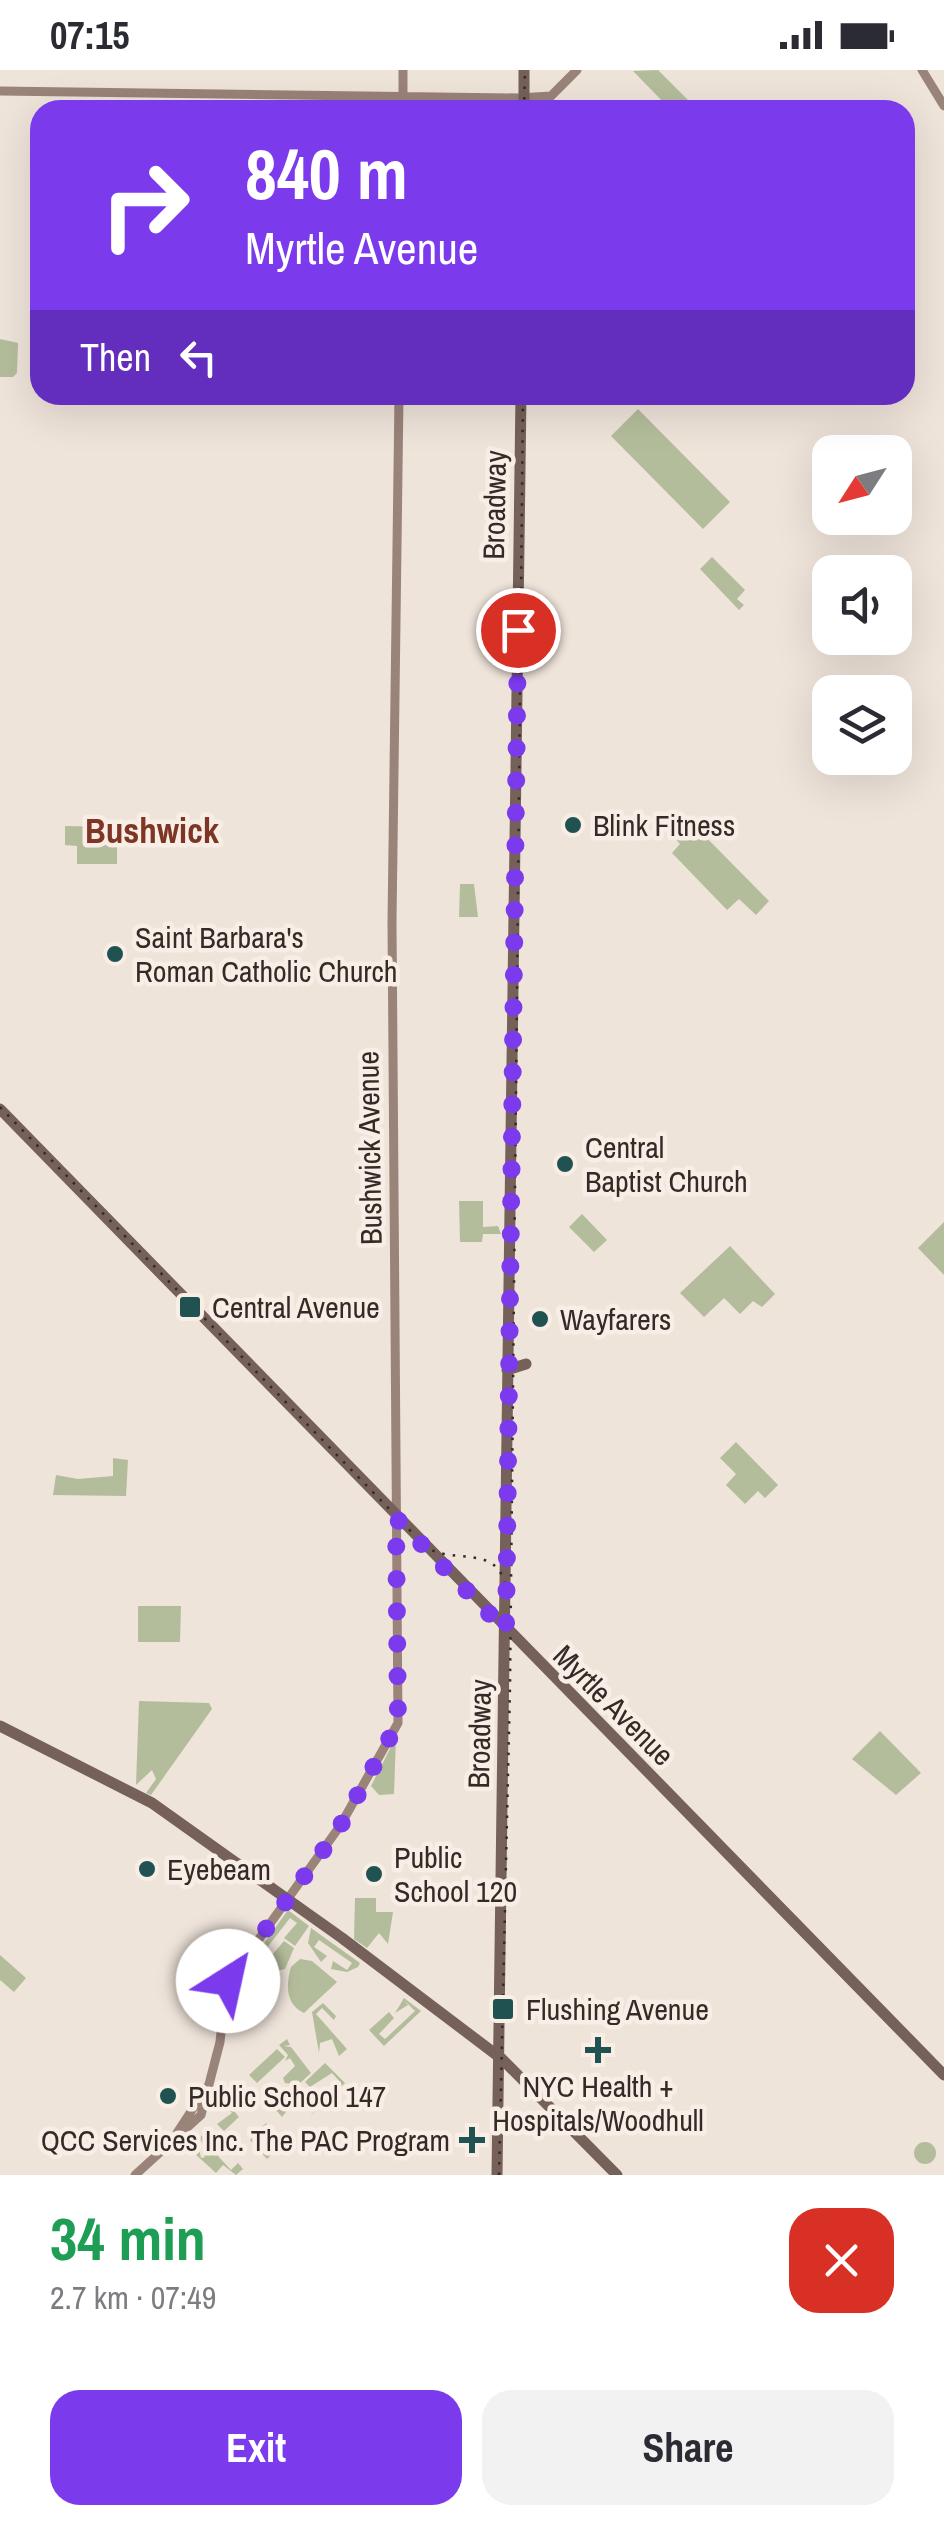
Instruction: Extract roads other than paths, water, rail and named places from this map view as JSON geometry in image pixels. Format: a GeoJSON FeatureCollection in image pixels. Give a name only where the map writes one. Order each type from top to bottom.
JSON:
{"type":"FeatureCollection","features":[{"type":"Feature","properties":{"kind":"main road"},"geometry":{"type":"LineString","coordinates":[[403,100],[404,70]]}},
{"type":"Feature","properties":{"kind":"main road"},"geometry":{"type":"LineString","coordinates":[[524,70],[524,100]]}},
{"type":"Feature","properties":{"kind":"main road"},"geometry":{"type":"LineString","coordinates":[[538,100],[551,96],[577,70]]}},
{"type":"Feature","properties":{"kind":"main road"},"geometry":{"type":"LineString","coordinates":[[922,70],[944,106]]}},
{"type":"Feature","properties":{"kind":"main road"},"geometry":{"type":"LineString","coordinates":[[0,90],[464,100]]}},
{"type":"Feature","properties":{"kind":"main road","name":"Bushwick Avenue"},"geometry":{"type":"LineString","coordinates":[[135,2175],[201,2116],[220,2042],[226,1985],[340,1826],[398,1723],[392,900],[399,405]]}},
{"type":"Feature","properties":{"kind":"main road","name":"Broadway"},"geometry":{"type":"LineString","coordinates":[[497,2175],[502,2059],[507,1370],[522,715],[521,405]]}},
{"type":"Feature","properties":{"kind":"main road","name":"Myrtle Avenue"},"geometry":{"type":"LineString","coordinates":[[0,1110],[944,2075]]}},
{"type":"Feature","properties":{"kind":"main road"},"geometry":{"type":"LineString","coordinates":[[507,1370],[526,1364]]}},
{"type":"Feature","properties":{"kind":"main road"},"geometry":{"type":"LineString","coordinates":[[0,1726],[152,1802],[286,1899],[502,2059],[617,2175]]}},
{"type":"Feature","properties":{"kind":"railway"},"geometry":{"type":"LineString","coordinates":[[524,100],[525,70]]}},
{"type":"Feature","properties":{"kind":"railway"},"geometry":{"type":"LineString","coordinates":[[499,2175],[510,1686],[523,405]]}},
{"type":"Feature","properties":{"kind":"railway"},"geometry":{"type":"LineString","coordinates":[[0,1107],[425,1546],[448,1555],[483,1559],[500,1572],[505,1585]]}},
{"type":"Feature","properties":{"kind":"place","name":"Blink Fitness"},"geometry":{"type":"Point","coordinates":[573,825]}},
{"type":"Feature","properties":{"kind":"place","name":"Saint Barbara's Roman Catholic Church"},"geometry":{"type":"Point","coordinates":[115,954]}},
{"type":"Feature","properties":{"kind":"place","name":"Central Baptist Church"},"geometry":{"type":"Point","coordinates":[565,1164]}},
{"type":"Feature","properties":{"kind":"place","name":"Central Avenue"},"geometry":{"type":"Point","coordinates":[190,1307]}},
{"type":"Feature","properties":{"kind":"place","name":"Wayfarers"},"geometry":{"type":"Point","coordinates":[540,1319]}},
{"type":"Feature","properties":{"kind":"place","name":"Eyebeam"},"geometry":{"type":"Point","coordinates":[147,1869]}},
{"type":"Feature","properties":{"kind":"place","name":"Public School 120"},"geometry":{"type":"Point","coordinates":[374,1874]}},
{"type":"Feature","properties":{"kind":"place","name":"Flushing Avenue"},"geometry":{"type":"Point","coordinates":[503,2009]}},
{"type":"Feature","properties":{"kind":"place","name":"NYC Health + Hospitals/Woodhull"},"geometry":{"type":"Point","coordinates":[598,2050]}},
{"type":"Feature","properties":{"kind":"place","name":"Public School 147"},"geometry":{"type":"Point","coordinates":[168,2096]}},
{"type":"Feature","properties":{"kind":"place","name":"QCC Services Inc. The PAC Program"},"geometry":{"type":"Point","coordinates":[472,2140]}},
{"type":"Feature","properties":{"kind":"district","name":"Bushwick"},"geometry":{"type":"Point","coordinates":[152,830]}}]}
